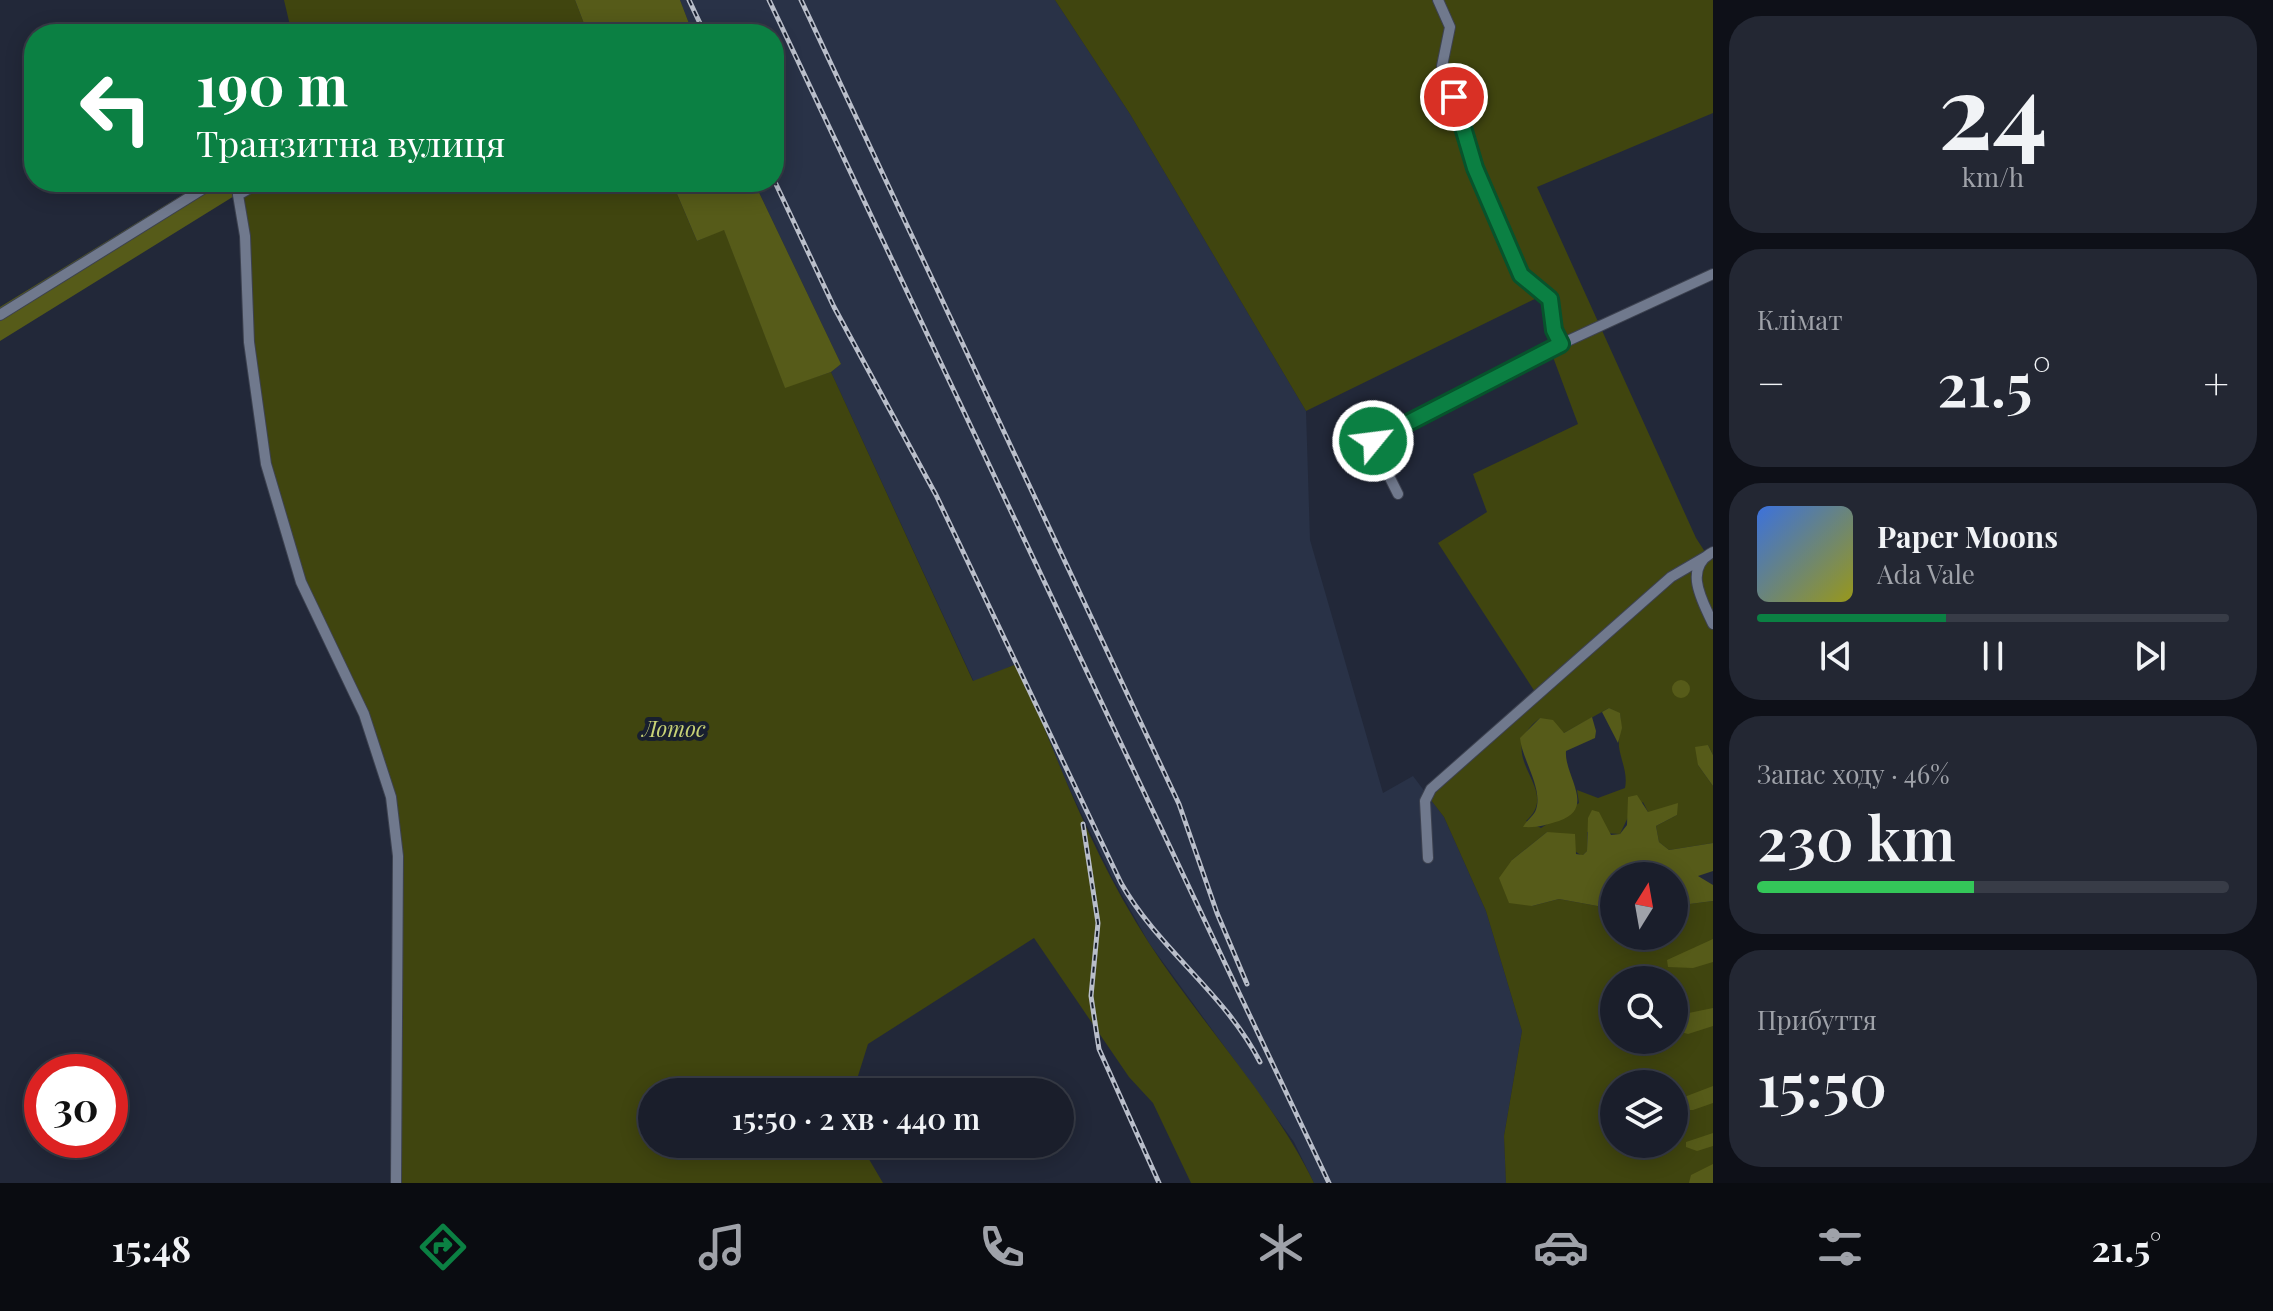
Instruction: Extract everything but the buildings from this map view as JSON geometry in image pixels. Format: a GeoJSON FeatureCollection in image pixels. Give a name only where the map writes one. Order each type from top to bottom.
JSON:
{"type":"FeatureCollection","features":[{"type":"Feature","properties":{"kind":"street"},"geometry":{"type":"LineString","coordinates":[[1438,0],[1450,27],[1442,66],[1475,168],[1521,275],[1550,299],[1554,330],[1561,344]]}},
{"type":"Feature","properties":{"kind":"street"},"geometry":{"type":"LineString","coordinates":[[0,315],[198,192]]}},
{"type":"Feature","properties":{"kind":"street"},"geometry":{"type":"LineString","coordinates":[[243,192],[238,195],[245,236],[249,342],[266,464],[301,582],[364,714],[391,797],[398,856],[396,1183]]}},
{"type":"Feature","properties":{"kind":"street"},"geometry":{"type":"LineString","coordinates":[[1398,494],[1374,446],[1377,437],[1561,344],[1713,274]]}},
{"type":"Feature","properties":{"kind":"street"},"geometry":{"type":"LineString","coordinates":[[1710,554],[1695,577],[1697,589],[1713,624]]}},
{"type":"Feature","properties":{"kind":"street"},"geometry":{"type":"LineString","coordinates":[[1428,858],[1425,801],[1431,789],[1671,577],[1710,554]]}},
{"type":"Feature","properties":{"kind":"shaded area"},"geometry":{"type":"Polygon","coordinates":[[[680,0],[1055,0],[1130,114],[1306,411],[1310,540],[1383,793],[1413,776],[1444,817],[1486,911],[1522,1031],[1504,1136],[1506,1183],[1314,1183],[1294,1142],[1149,943],[1112,877],[1058,765],[1019,663],[974,682],[831,372],[841,364],[759,192],[784,192],[784,24],[689,24],[680,0]]]}},
{"type":"Feature","properties":{"kind":"green space"},"geometry":{"type":"Polygon","coordinates":[[[284,0],[575,0],[584,24],[290,24],[284,0]]]}},
{"type":"Feature","properties":{"kind":"green space"},"geometry":{"type":"Polygon","coordinates":[[[575,0],[680,0],[689,24],[584,24],[575,0]]]}},
{"type":"Feature","properties":{"kind":"green space"},"geometry":{"type":"Polygon","coordinates":[[[1055,0],[1713,0],[1713,113],[1537,187],[1696,538],[1707,555],[1713,552],[1713,755],[1708,745],[1698,765],[1713,786],[1713,843],[1669,850],[1659,842],[1656,826],[1677,815],[1648,812],[1643,802],[1629,815],[1620,834],[1587,832],[1587,851],[1582,856],[1547,832],[1512,860],[1532,906],[1559,899],[1600,906],[1600,950],[1688,950],[1688,904],[1713,901],[1713,1183],[1506,1183],[1504,1136],[1522,1031],[1486,911],[1444,817],[1427,795],[1537,695],[1438,543],[1487,512],[1473,474],[1578,424],[1550,349],[1550,299],[1545,294],[1306,411],[1130,114],[1055,0]],[[1609,708],[1564,733],[1540,718],[1526,732],[1522,746],[1523,759],[1537,796],[1535,809],[1526,821],[1541,828],[1579,803],[1577,790],[1598,798],[1625,788],[1619,747],[1620,714],[1609,708]]]}},
{"type":"Feature","properties":{"kind":"green space"},"geometry":{"type":"Polygon","coordinates":[[[187,192],[241,192],[0,341],[0,307],[187,192]]]}},
{"type":"Feature","properties":{"kind":"green space","name":"Лотос"},"geometry":{"type":"Polygon","coordinates":[[[242,192],[676,192],[697,241],[724,229],[785,387],[831,372],[973,681],[1019,663],[1093,842],[1129,910],[1170,973],[1278,1120],[1314,1183],[1191,1183],[1153,1103],[1129,1077],[1034,938],[868,1044],[857,1078],[638,1078],[638,1158],[868,1158],[883,1183],[396,1183],[399,989],[391,797],[364,714],[301,582],[266,464],[238,195],[242,192]]]}},
{"type":"Feature","properties":{"kind":"green space"},"geometry":{"type":"Polygon","coordinates":[[[676,192],[759,192],[841,364],[831,372],[785,388],[724,230],[697,241],[676,192]]]}},
{"type":"Feature","properties":{"kind":"green space"},"geometry":{"type":"Polygon","coordinates":[[[1681,680],[1690,689],[1681,698],[1672,689],[1681,680]]]}},
{"type":"Feature","properties":{"kind":"green space"},"geometry":{"type":"Polygon","coordinates":[[[1609,708],[1620,713],[1622,728],[1618,743],[1602,712],[1609,708]]]}},
{"type":"Feature","properties":{"kind":"green space"},"geometry":{"type":"Polygon","coordinates":[[[1592,717],[1595,738],[1566,751],[1576,790],[1576,808],[1559,821],[1523,827],[1535,812],[1537,795],[1520,738],[1540,718],[1553,720],[1564,733],[1592,717]]]}},
{"type":"Feature","properties":{"kind":"green space"},"geometry":{"type":"Polygon","coordinates":[[[1708,745],[1713,755],[1713,786],[1698,765],[1695,747],[1708,745]]]}},
{"type":"Feature","properties":{"kind":"green space"},"geometry":{"type":"Polygon","coordinates":[[[1637,795],[1648,812],[1678,803],[1677,815],[1656,826],[1659,842],[1669,850],[1713,843],[1713,871],[1698,876],[1713,885],[1713,901],[1688,904],[1688,862],[1600,862],[1600,906],[1559,899],[1532,906],[1509,903],[1499,878],[1512,860],[1547,832],[1575,834],[1576,854],[1583,855],[1587,851],[1588,818],[1592,810],[1599,812],[1611,835],[1620,834],[1627,825],[1628,797],[1637,795]]]}},
{"type":"Feature","properties":{"kind":"green space"},"geometry":{"type":"Polygon","coordinates":[[[1713,939],[1713,962],[1688,968],[1668,966],[1667,960],[1713,939]]]}},
{"type":"Feature","properties":{"kind":"green space"},"geometry":{"type":"Polygon","coordinates":[[[1713,1008],[1713,1026],[1688,1034],[1688,1013],[1713,1008]]]}},
{"type":"Feature","properties":{"kind":"green space"},"geometry":{"type":"Polygon","coordinates":[[[1713,1086],[1713,1103],[1688,1110],[1688,1096],[1713,1086]]]}},
{"type":"Feature","properties":{"kind":"green space"},"geometry":{"type":"Polygon","coordinates":[[[1713,1133],[1713,1146],[1697,1151],[1688,1148],[1688,1141],[1713,1133]]]}},
{"type":"Feature","properties":{"kind":"green space"},"geometry":{"type":"Polygon","coordinates":[[[1713,1164],[1713,1183],[1689,1183],[1691,1175],[1713,1164]]]}},
{"type":"Feature","properties":{"kind":"railway"},"geometry":{"type":"LineString","coordinates":[[689,0],[700,24]]}},
{"type":"Feature","properties":{"kind":"railway"},"geometry":{"type":"LineString","coordinates":[[769,0],[780,24]]}},
{"type":"Feature","properties":{"kind":"railway"},"geometry":{"type":"LineString","coordinates":[[801,0],[1179,804],[1217,913],[1247,984]]}},
{"type":"Feature","properties":{"kind":"railway"},"geometry":{"type":"LineString","coordinates":[[784,32],[1329,1183]]}},
{"type":"Feature","properties":{"kind":"railway"},"geometry":{"type":"LineString","coordinates":[[780,192],[834,307],[936,495],[1121,883],[1136,907],[1228,1014],[1260,1062]]}},
{"type":"Feature","properties":{"kind":"railway"},"geometry":{"type":"LineString","coordinates":[[1083,824],[1098,923],[1091,996],[1099,1049],[1159,1183]]}},
{"type":"Feature","properties":{"kind":"route"},"geometry":{"type":"LineString","coordinates":[[1373,441],[1561,344],[1554,330],[1550,299],[1521,275],[1475,168],[1454,97]]}}]}
